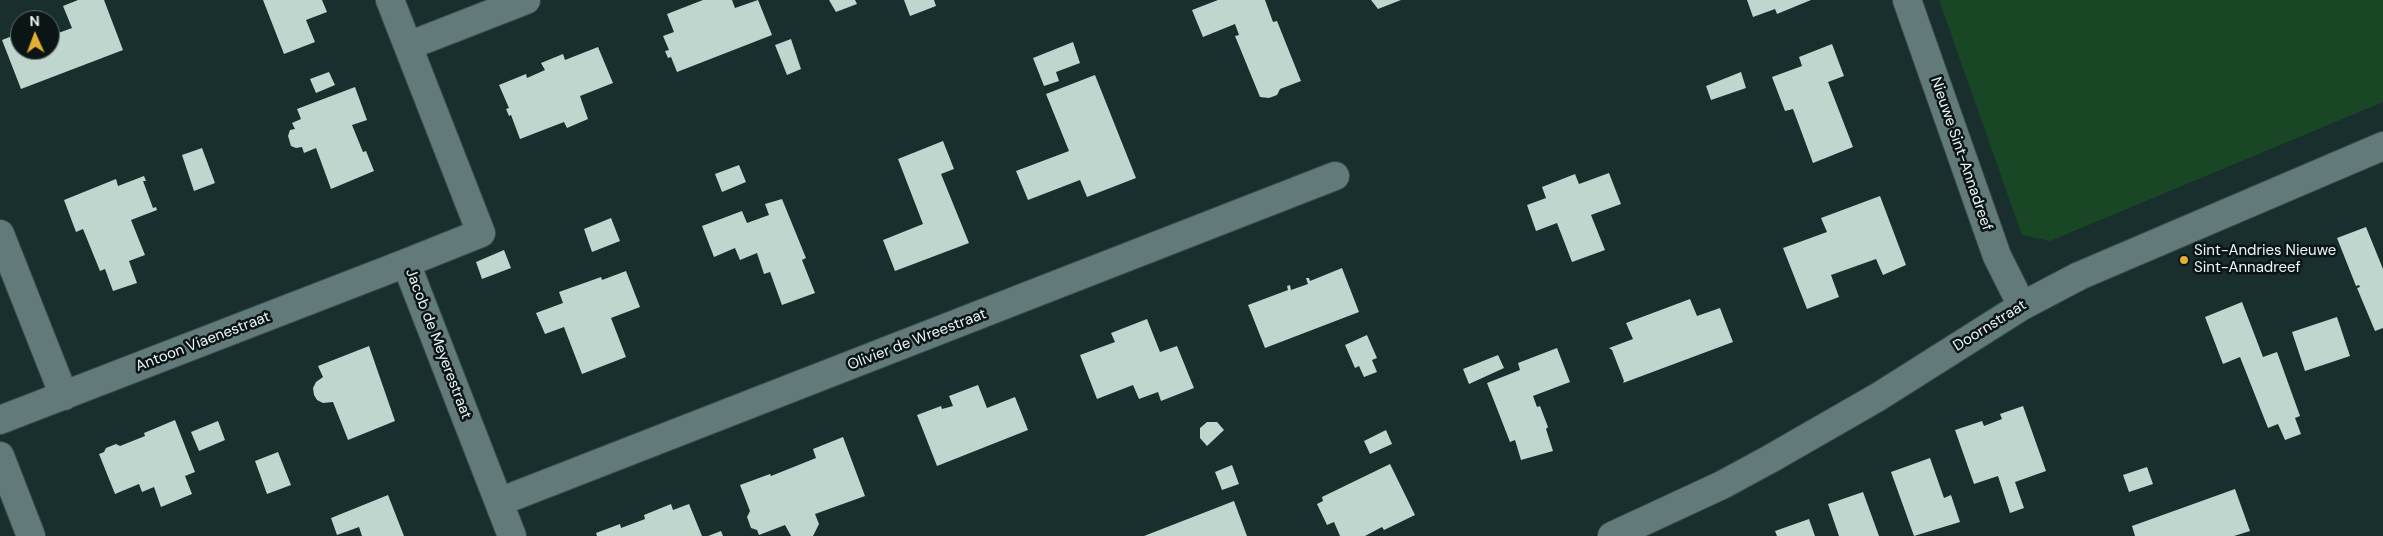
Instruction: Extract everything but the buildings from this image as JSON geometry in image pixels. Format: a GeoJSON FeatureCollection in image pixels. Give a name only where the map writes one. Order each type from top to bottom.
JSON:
{"type":"FeatureCollection","features":[{"type":"Feature","properties":{"kind":"street","name":"Jacob de Meyerestraat"},"geometry":{"type":"LineString","coordinates":[[390,0],[481,233],[406,263],[512,536]]}},
{"type":"Feature","properties":{"kind":"street"},"geometry":{"type":"LineString","coordinates":[[408,46],[526,0]]}},
{"type":"Feature","properties":{"kind":"street","name":"Nieuwe Sint-Annadreef"},"geometry":{"type":"LineString","coordinates":[[1908,0],[1997,256],[2022,306]]}},
{"type":"Feature","properties":{"kind":"street","name":"Doornstraat"},"geometry":{"type":"LineString","coordinates":[[1612,536],[1722,485],[1770,460],[1878,397],[2022,306],[2080,276],[2383,146]]}},
{"type":"Feature","properties":{"kind":"street","name":"Olivier de Wreestraat"},"geometry":{"type":"LineString","coordinates":[[499,502],[1335,176]]}},
{"type":"Feature","properties":{"kind":"street"},"geometry":{"type":"LineString","coordinates":[[0,234],[64,396]]}},
{"type":"Feature","properties":{"kind":"street","name":"Antoon Viaenestraat"},"geometry":{"type":"LineString","coordinates":[[0,420],[406,263]]}},
{"type":"Feature","properties":{"kind":"street"},"geometry":{"type":"LineString","coordinates":[[0,456],[31,536]]}},
{"type":"Feature","properties":{"kind":"green space"},"geometry":{"type":"Polygon","coordinates":[[[1939,0],[2383,0],[2383,102],[2050,241],[2022,235],[1939,0]]]}},
{"type":"Feature","properties":{"kind":"place","name":"Sint-Andries Nieuwe Sint-Annadreef"},"geometry":{"type":"Point","coordinates":[2184,260]}}]}
